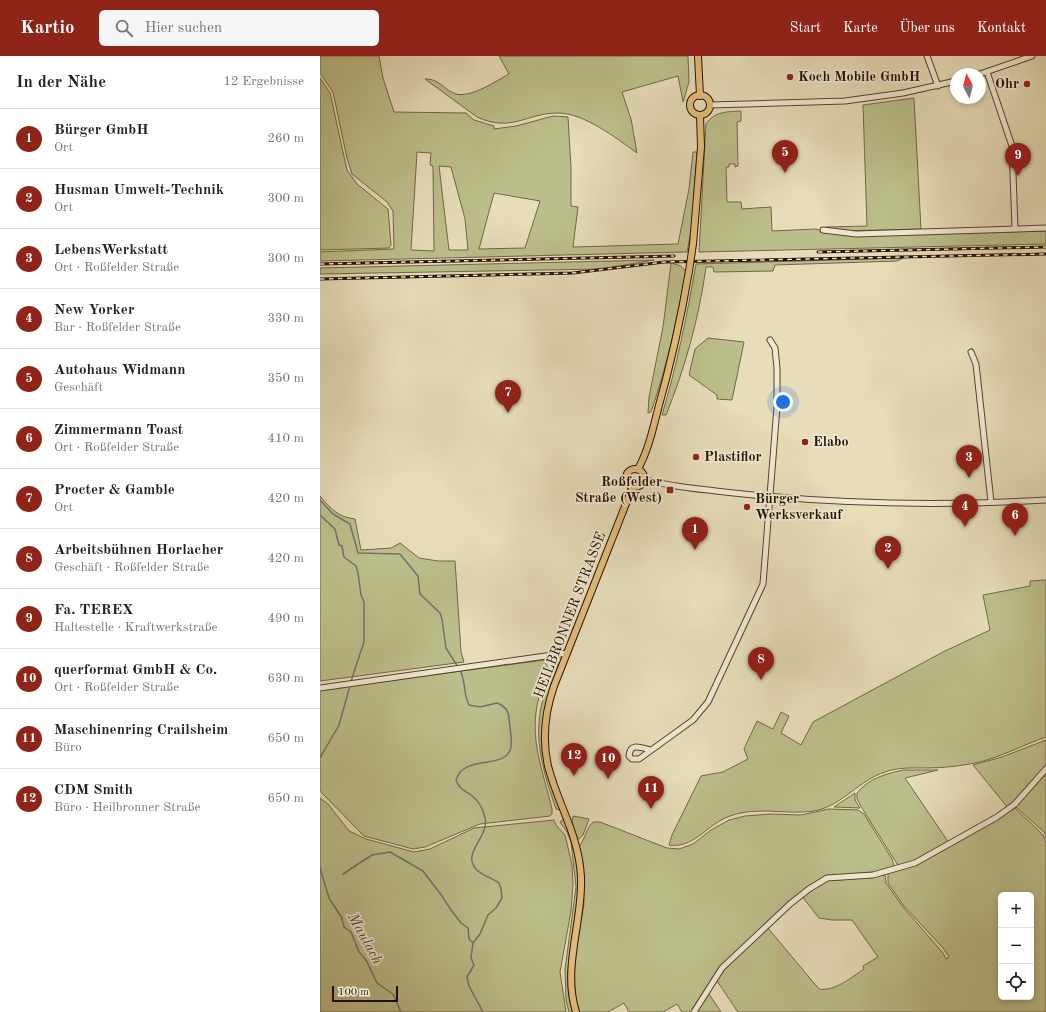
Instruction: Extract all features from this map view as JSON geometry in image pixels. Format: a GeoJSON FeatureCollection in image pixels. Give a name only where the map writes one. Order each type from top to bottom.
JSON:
{"type":"FeatureCollection","features":[{"type":"Feature","properties":{"kind":"main road"},"geometry":{"type":"LineString","coordinates":[[698,56],[700,96]]}},
{"type":"Feature","properties":{"kind":"main road"},"geometry":{"type":"LineString","coordinates":[[700,96],[708,99],[710,105],[706,113],[700,115],[694,112],[691,107],[694,98],[700,96]]}},
{"type":"Feature","properties":{"kind":"main road"},"geometry":{"type":"LineString","coordinates":[[638,469],[649,441],[669,370],[678,332],[689,271],[693,244],[701,147],[700,115]]}},
{"type":"Feature","properties":{"kind":"main road"},"geometry":{"type":"LineString","coordinates":[[638,469],[643,474],[644,479],[642,484],[633,486],[627,481],[628,474],[632,470],[638,469]]}},
{"type":"Feature","properties":{"kind":"main road","name":"HEILBRONNER STRASSE"},"geometry":{"type":"LineString","coordinates":[[576,1012],[571,976],[581,907],[580,861],[567,816],[548,767],[545,746],[546,716],[567,653],[633,486]]}},
{"type":"Feature","properties":{"kind":"street"},"geometry":{"type":"LineString","coordinates":[[927,56],[938,86]]}},
{"type":"Feature","properties":{"kind":"street"},"geometry":{"type":"LineString","coordinates":[[1015,229],[1012,146],[987,72],[1032,56]]}},
{"type":"Feature","properties":{"kind":"street"},"geometry":{"type":"LineString","coordinates":[[710,105],[845,101],[903,93],[950,83]]}},
{"type":"Feature","properties":{"kind":"street"},"geometry":{"type":"LineString","coordinates":[[823,230],[856,234],[1046,228]]}},
{"type":"Feature","properties":{"kind":"street"},"geometry":{"type":"LineString","coordinates":[[650,750],[693,720],[708,702],[732,654],[763,584],[777,407],[777,368],[775,348],[770,340]]}},
{"type":"Feature","properties":{"kind":"street"},"geometry":{"type":"LineString","coordinates":[[970,352],[976,364],[991,502]]}},
{"type":"Feature","properties":{"kind":"street"},"geometry":{"type":"LineString","coordinates":[[644,479],[699,489],[770,496],[917,503],[1046,500]]}},
{"type":"Feature","properties":{"kind":"street"},"geometry":{"type":"LineString","coordinates":[[320,688],[567,653]]}},
{"type":"Feature","properties":{"kind":"street"},"geometry":{"type":"LineString","coordinates":[[694,1012],[722,968],[790,904],[809,889],[827,878],[873,875],[915,864],[997,817],[1015,804],[1046,769]]}},
{"type":"Feature","properties":{"kind":"green space"},"geometry":{"type":"Polygon","coordinates":[[[320,56],[379,56],[383,78],[394,112],[466,113],[474,120],[494,126],[494,129],[516,126],[553,116],[568,117],[571,168],[571,206],[578,207],[573,247],[678,244],[689,189],[693,152],[697,152],[692,226],[687,252],[320,261],[320,252],[394,249],[393,211],[387,202],[352,174],[347,158],[333,92],[320,73],[320,56]],[[417,152],[411,250],[434,251],[433,166],[430,165],[431,153],[417,152]],[[439,166],[449,250],[468,250],[465,219],[451,167],[439,166]],[[494,193],[479,249],[525,248],[540,201],[494,193]]]}},
{"type":"Feature","properties":{"kind":"green space"},"geometry":{"type":"Polygon","coordinates":[[[499,56],[688,56],[689,82],[683,102],[678,76],[622,92],[631,119],[637,153],[599,127],[568,114],[547,114],[510,123],[489,121],[477,117],[425,79],[434,80],[456,94],[469,94],[509,74],[499,56]]]}},
{"type":"Feature","properties":{"kind":"green space"},"geometry":{"type":"Polygon","coordinates":[[[320,78],[330,93],[347,170],[357,184],[388,209],[391,245],[389,248],[320,250],[320,78]]]}},
{"type":"Feature","properties":{"kind":"green space"},"geometry":{"type":"Polygon","coordinates":[[[914,98],[921,229],[839,231],[826,227],[867,226],[863,105],[914,98]]]}},
{"type":"Feature","properties":{"kind":"green space"},"geometry":{"type":"Polygon","coordinates":[[[741,111],[741,121],[737,122],[738,166],[735,167],[735,164],[729,164],[729,167],[726,167],[727,202],[741,202],[742,209],[771,207],[772,231],[816,229],[828,233],[907,234],[1046,231],[1046,244],[699,252],[706,124],[717,114],[741,111]]]}},
{"type":"Feature","properties":{"kind":"green space"},"geometry":{"type":"Polygon","coordinates":[[[903,258],[897,261],[775,265],[773,271],[714,272],[713,267],[706,267],[695,324],[685,361],[666,415],[662,415],[681,340],[696,264],[903,258]]]}},
{"type":"Feature","properties":{"kind":"green space"},"geometry":{"type":"Polygon","coordinates":[[[654,260],[601,269],[320,274],[320,268],[654,260]]]}},
{"type":"Feature","properties":{"kind":"green space"},"geometry":{"type":"Polygon","coordinates":[[[671,263],[681,266],[686,272],[667,360],[651,412],[648,413],[649,397],[663,327],[671,263]]]}},
{"type":"Feature","properties":{"kind":"green space"},"geometry":{"type":"Polygon","coordinates":[[[708,338],[744,342],[732,400],[717,399],[717,395],[689,375],[695,349],[708,338]]]}},
{"type":"Feature","properties":{"kind":"green space"},"geometry":{"type":"Polygon","coordinates":[[[320,496],[335,512],[355,519],[361,550],[391,548],[400,543],[419,558],[438,561],[455,561],[461,652],[464,662],[320,681],[320,496]]]}},
{"type":"Feature","properties":{"kind":"green space"},"geometry":{"type":"Polygon","coordinates":[[[1046,580],[1046,737],[1002,755],[975,763],[933,768],[890,770],[867,781],[842,799],[824,808],[803,812],[761,811],[740,813],[714,824],[693,840],[678,845],[669,845],[672,835],[701,776],[723,772],[748,759],[744,749],[757,721],[773,729],[781,712],[789,716],[781,733],[801,745],[813,722],[943,652],[990,630],[983,595],[1030,586],[1030,581],[1046,580]]]}},
{"type":"Feature","properties":{"kind":"green space"},"geometry":{"type":"Polygon","coordinates":[[[552,658],[558,662],[558,665],[543,718],[542,740],[561,810],[556,809],[544,770],[539,744],[542,703],[552,671],[552,658]]]}},
{"type":"Feature","properties":{"kind":"green space"},"geometry":{"type":"Polygon","coordinates":[[[544,660],[549,670],[539,697],[535,726],[538,754],[552,809],[552,814],[550,816],[480,824],[425,847],[413,849],[364,836],[320,791],[320,690],[544,660]]]}},
{"type":"Feature","properties":{"kind":"green space"},"geometry":{"type":"Polygon","coordinates":[[[1046,740],[1046,768],[1008,808],[973,765],[1002,757],[1046,740]]]}},
{"type":"Feature","properties":{"kind":"green space"},"geometry":{"type":"Polygon","coordinates":[[[903,770],[938,770],[905,778],[949,843],[916,861],[899,867],[862,808],[857,799],[857,793],[872,780],[903,770]]]}},
{"type":"Feature","properties":{"kind":"green space"},"geometry":{"type":"Polygon","coordinates":[[[1046,771],[1046,838],[1045,833],[1014,805],[1046,771]]]}},
{"type":"Feature","properties":{"kind":"green space"},"geometry":{"type":"Polygon","coordinates":[[[855,793],[855,800],[860,808],[834,807],[855,793]]]}},
{"type":"Feature","properties":{"kind":"green space"},"geometry":{"type":"Polygon","coordinates":[[[320,798],[328,804],[349,831],[366,839],[414,852],[430,849],[474,828],[554,820],[556,825],[565,835],[572,865],[573,885],[571,911],[560,972],[566,1012],[320,1012],[320,798]]]}},
{"type":"Feature","properties":{"kind":"green space"},"geometry":{"type":"Polygon","coordinates":[[[1013,806],[1043,835],[1046,843],[1046,1012],[738,1012],[715,978],[767,927],[819,989],[831,988],[843,983],[864,969],[863,966],[878,957],[852,920],[832,920],[819,918],[801,895],[831,878],[885,875],[886,883],[903,907],[943,953],[946,959],[949,957],[943,948],[904,906],[888,883],[888,873],[898,870],[1010,809],[1013,810],[1013,806]]]}},
{"type":"Feature","properties":{"kind":"green space"},"geometry":{"type":"Polygon","coordinates":[[[829,809],[858,810],[864,814],[892,859],[894,866],[892,869],[863,874],[827,876],[755,935],[717,971],[693,1012],[682,1012],[677,1004],[663,1012],[629,1012],[624,1003],[608,1012],[578,1012],[574,992],[574,961],[584,904],[583,864],[579,847],[593,822],[600,822],[667,848],[679,849],[693,844],[711,830],[729,820],[745,816],[772,814],[801,815],[829,809]]]}},
{"type":"Feature","properties":{"kind":"green space"},"geometry":{"type":"Polygon","coordinates":[[[573,816],[589,819],[583,835],[579,839],[577,839],[572,821],[573,816]]]}},
{"type":"Feature","properties":{"kind":"green space"},"geometry":{"type":"Polygon","coordinates":[[[564,819],[572,840],[577,861],[579,883],[578,906],[568,972],[569,999],[573,1012],[569,1012],[566,1000],[565,969],[576,887],[571,842],[567,832],[560,822],[564,819]]]}},
{"type":"Feature","properties":{"kind":"green space"},"geometry":{"type":"Polygon","coordinates":[[[707,991],[721,1012],[697,1012],[707,991]]]}},
{"type":"Feature","properties":{"kind":"waterway"},"geometry":{"type":"LineString","coordinates":[[320,500],[333,514],[350,524],[358,553],[400,554],[418,576],[420,594],[440,613],[446,648],[458,667]]}},
{"type":"Feature","properties":{"kind":"waterway","name":"Maulach"},"geometry":{"type":"LineString","coordinates":[[320,515],[335,529],[339,545],[342,546],[344,557],[356,566],[361,595],[364,602],[364,642],[339,725],[320,758]]}},
{"type":"Feature","properties":{"kind":"waterway"},"geometry":{"type":"LineString","coordinates":[[460,670],[469,705],[480,707],[497,703],[506,709],[511,737],[511,747],[508,754],[494,761],[467,767],[460,772],[456,780],[460,787],[474,797],[478,802],[482,808],[485,818],[483,832],[473,852],[473,865],[480,873],[499,883],[501,889],[502,898],[496,908],[488,915],[480,934],[473,943],[471,958],[474,965],[467,977],[469,986],[483,1012]]}},
{"type":"Feature","properties":{"kind":"waterway"},"geometry":{"type":"LineString","coordinates":[[343,874],[372,855],[390,852],[423,871],[461,923],[468,928],[469,939],[473,943]]}},
{"type":"Feature","properties":{"kind":"waterway","name":"Maulach"},"geometry":{"type":"LineString","coordinates":[[320,868],[329,898],[342,918],[344,927],[351,932],[359,952],[366,960],[377,983],[393,994],[401,1012]]}},
{"type":"Feature","properties":{"kind":"railway"},"geometry":{"type":"LineString","coordinates":[[818,252],[1046,247]]}},
{"type":"Feature","properties":{"kind":"railway"},"geometry":{"type":"LineString","coordinates":[[320,279],[573,273],[664,262],[1046,254]]}},
{"type":"Feature","properties":{"kind":"railway"},"geometry":{"type":"LineString","coordinates":[[320,264],[674,256]]}},
{"type":"Feature","properties":{"kind":"place","name":"Koch Mobile GmbH"},"geometry":{"type":"Point","coordinates":[790,77]}},
{"type":"Feature","properties":{"kind":"place","name":"Ohr"},"geometry":{"type":"Point","coordinates":[1027,84]}},
{"type":"Feature","properties":{"kind":"place","name":"Autohaus Widmann"},"geometry":{"type":"Point","coordinates":[785,173]}},
{"type":"Feature","properties":{"kind":"place","name":"Fa. TEREX"},"geometry":{"type":"Point","coordinates":[1018,176]}},
{"type":"Feature","properties":{"kind":"place","name":"Procter & Gamble"},"geometry":{"type":"Point","coordinates":[508,413]}},
{"type":"Feature","properties":{"kind":"place","name":"Elabo"},"geometry":{"type":"Point","coordinates":[805,442]}},
{"type":"Feature","properties":{"kind":"place","name":"Plastiflor"},"geometry":{"type":"Point","coordinates":[696,457]}},
{"type":"Feature","properties":{"kind":"place","name":"LebensWerkstatt"},"geometry":{"type":"Point","coordinates":[969,478]}},
{"type":"Feature","properties":{"kind":"place","name":"Roßfelder Straße (West)"},"geometry":{"type":"Point","coordinates":[670,490]}},
{"type":"Feature","properties":{"kind":"place","name":"Bürger Werksverkauf"},"geometry":{"type":"Point","coordinates":[747,507]}},
{"type":"Feature","properties":{"kind":"place","name":"New Yorker"},"geometry":{"type":"Point","coordinates":[965,527]}},
{"type":"Feature","properties":{"kind":"place","name":"Zimmermann Toast"},"geometry":{"type":"Point","coordinates":[1015,536]}},
{"type":"Feature","properties":{"kind":"place","name":"Bürger GmbH"},"geometry":{"type":"Point","coordinates":[695,550]}},
{"type":"Feature","properties":{"kind":"place","name":"Husman Umwelt-Technik"},"geometry":{"type":"Point","coordinates":[888,569]}},
{"type":"Feature","properties":{"kind":"place","name":"Arbeitsbühnen Horlacher"},"geometry":{"type":"Point","coordinates":[761,680]}},
{"type":"Feature","properties":{"kind":"place","name":"CDM Smith"},"geometry":{"type":"Point","coordinates":[574,776]}},
{"type":"Feature","properties":{"kind":"place","name":"querformat GmbH & Co."},"geometry":{"type":"Point","coordinates":[608,779]}},
{"type":"Feature","properties":{"kind":"place","name":"Maschinenring Crailsheim"},"geometry":{"type":"Point","coordinates":[651,809]}}]}
